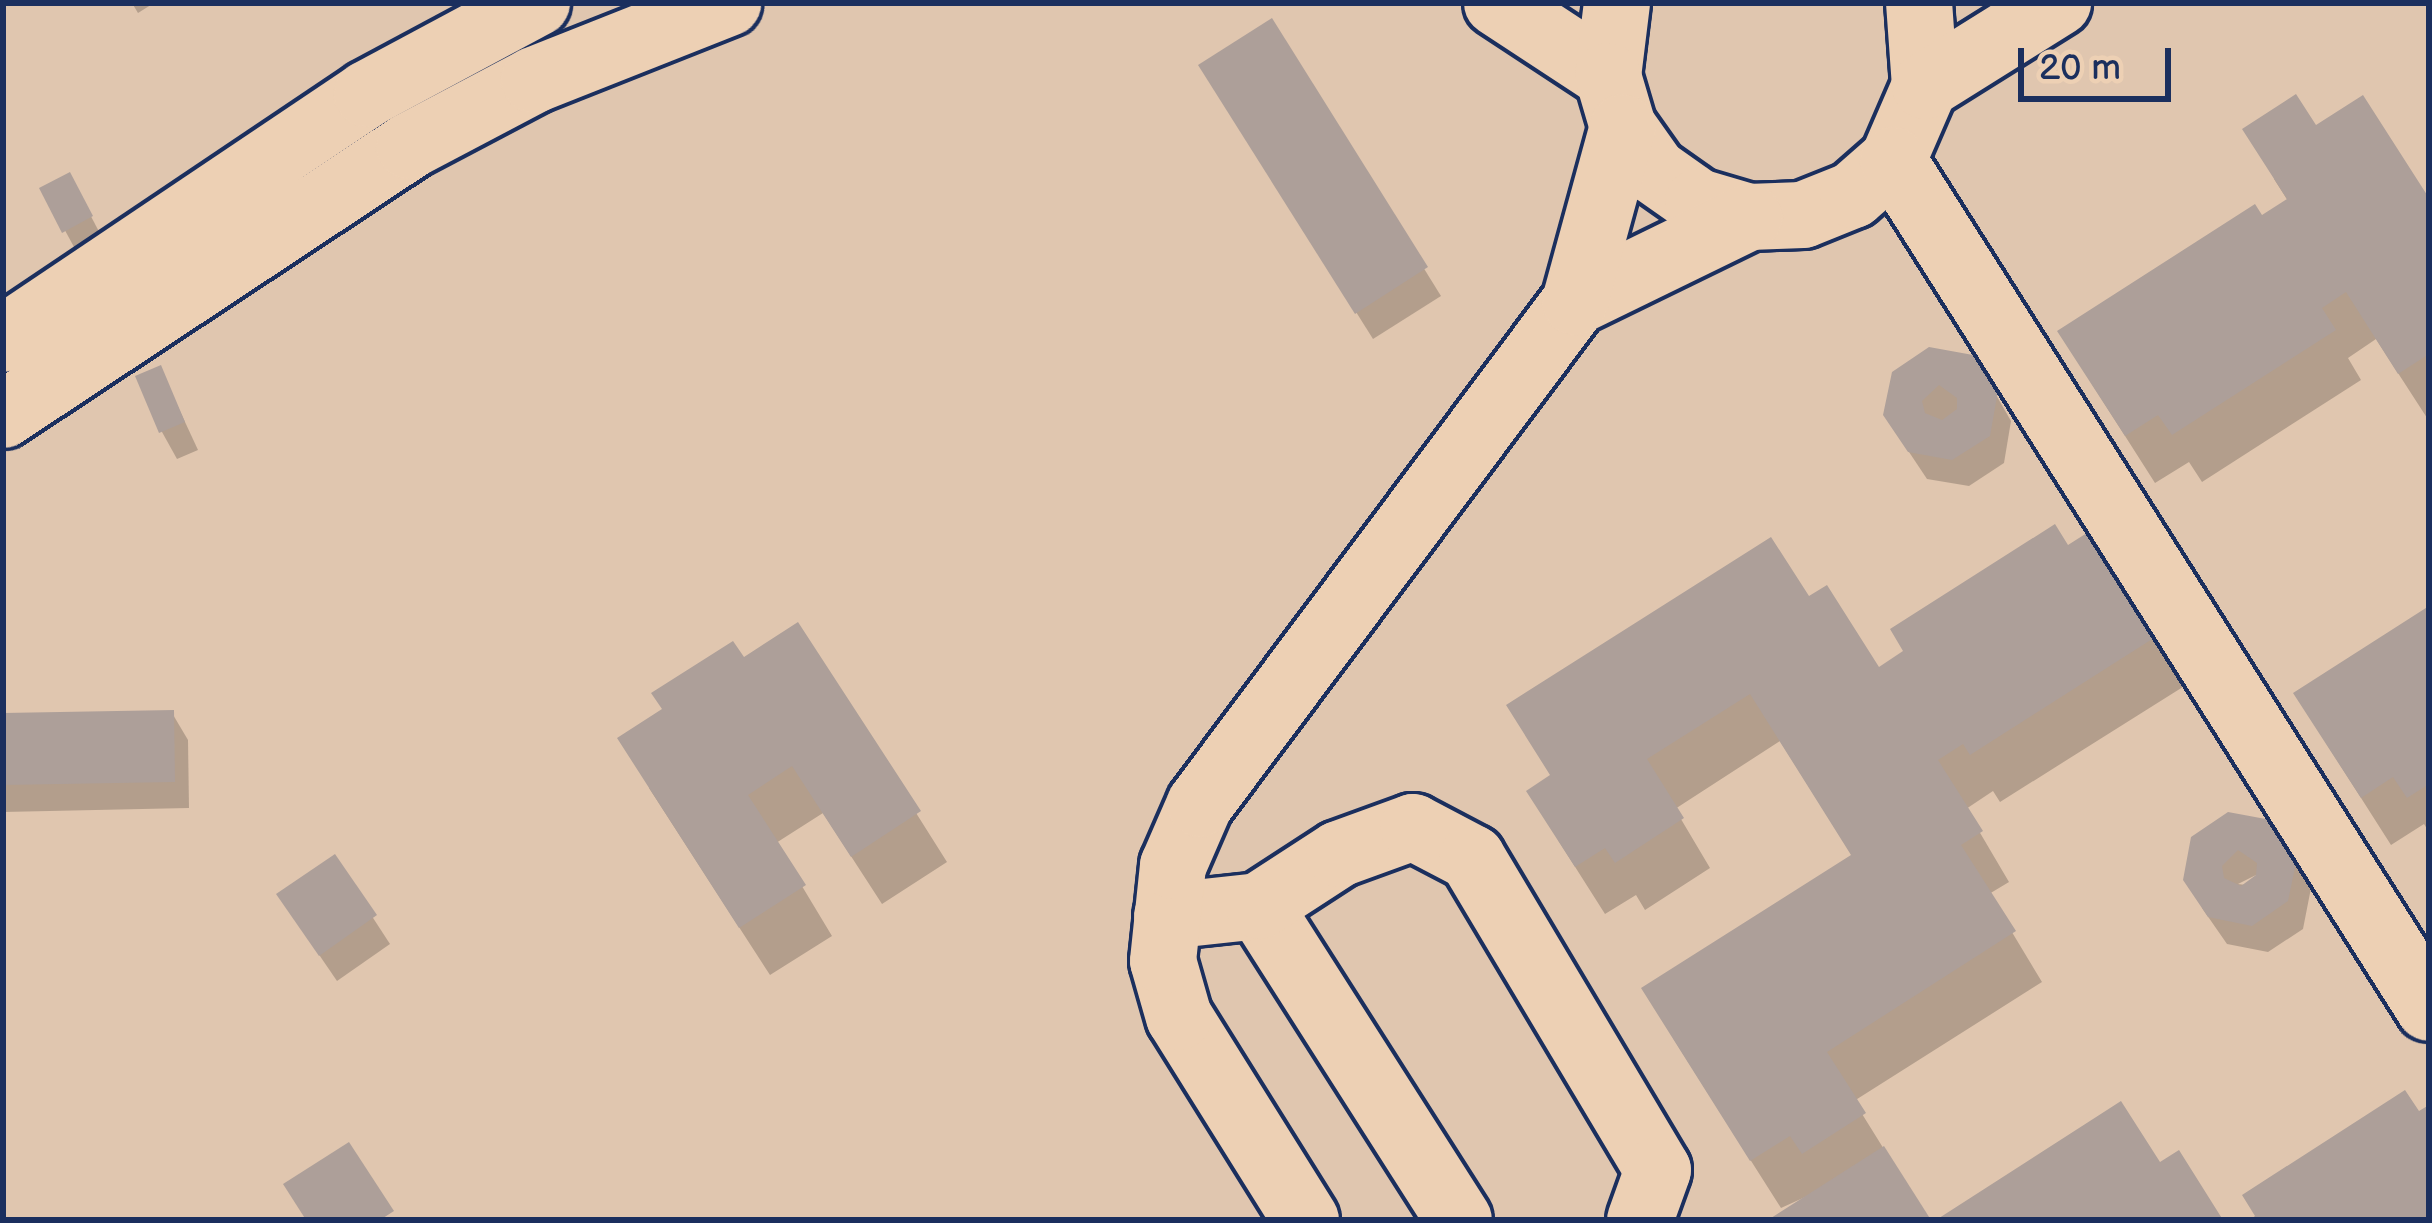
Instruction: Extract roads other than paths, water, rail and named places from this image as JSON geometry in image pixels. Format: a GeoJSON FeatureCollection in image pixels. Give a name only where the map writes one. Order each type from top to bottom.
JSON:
{"type":"FeatureCollection","features":[{"type":"Feature","properties":{"kind":"street"},"geometry":{"type":"LineString","coordinates":[[3,339],[367,94],[537,3]]}},
{"type":"Feature","properties":{"kind":"street"},"geometry":{"type":"LineString","coordinates":[[3,415],[409,146],[534,80],[728,3]]}},
{"type":"Feature","properties":{"kind":"street"},"geometry":{"type":"LineString","coordinates":[[1497,3],[1615,101],[1654,171],[1698,202],[1749,217],[1803,215],[1853,195],[1893,160],[1925,86],[1919,3]]}},
{"type":"Feature","properties":{"kind":"street"},"geometry":{"type":"LineString","coordinates":[[1306,1220],[1179,1017],[1163,962],[1173,866],[1200,804],[1575,302],[1615,101],[1617,3]]}},
{"type":"Feature","properties":{"kind":"street"},"geometry":{"type":"LineString","coordinates":[[1925,86],[2058,3]]}},
{"type":"Feature","properties":{"kind":"street"},"geometry":{"type":"LineString","coordinates":[[1893,160],[2429,1008]]}},
{"type":"Feature","properties":{"kind":"street"},"geometry":{"type":"LineString","coordinates":[[1575,302],[1749,217]]}},
{"type":"Feature","properties":{"kind":"street"},"geometry":{"type":"LineString","coordinates":[[1167,916],[1259,906],[1339,854],[1413,826],[1472,858],[1658,1170],[1640,1220]]}},
{"type":"Feature","properties":{"kind":"street"},"geometry":{"type":"LineString","coordinates":[[1259,906],[1459,1220]]}}]}
